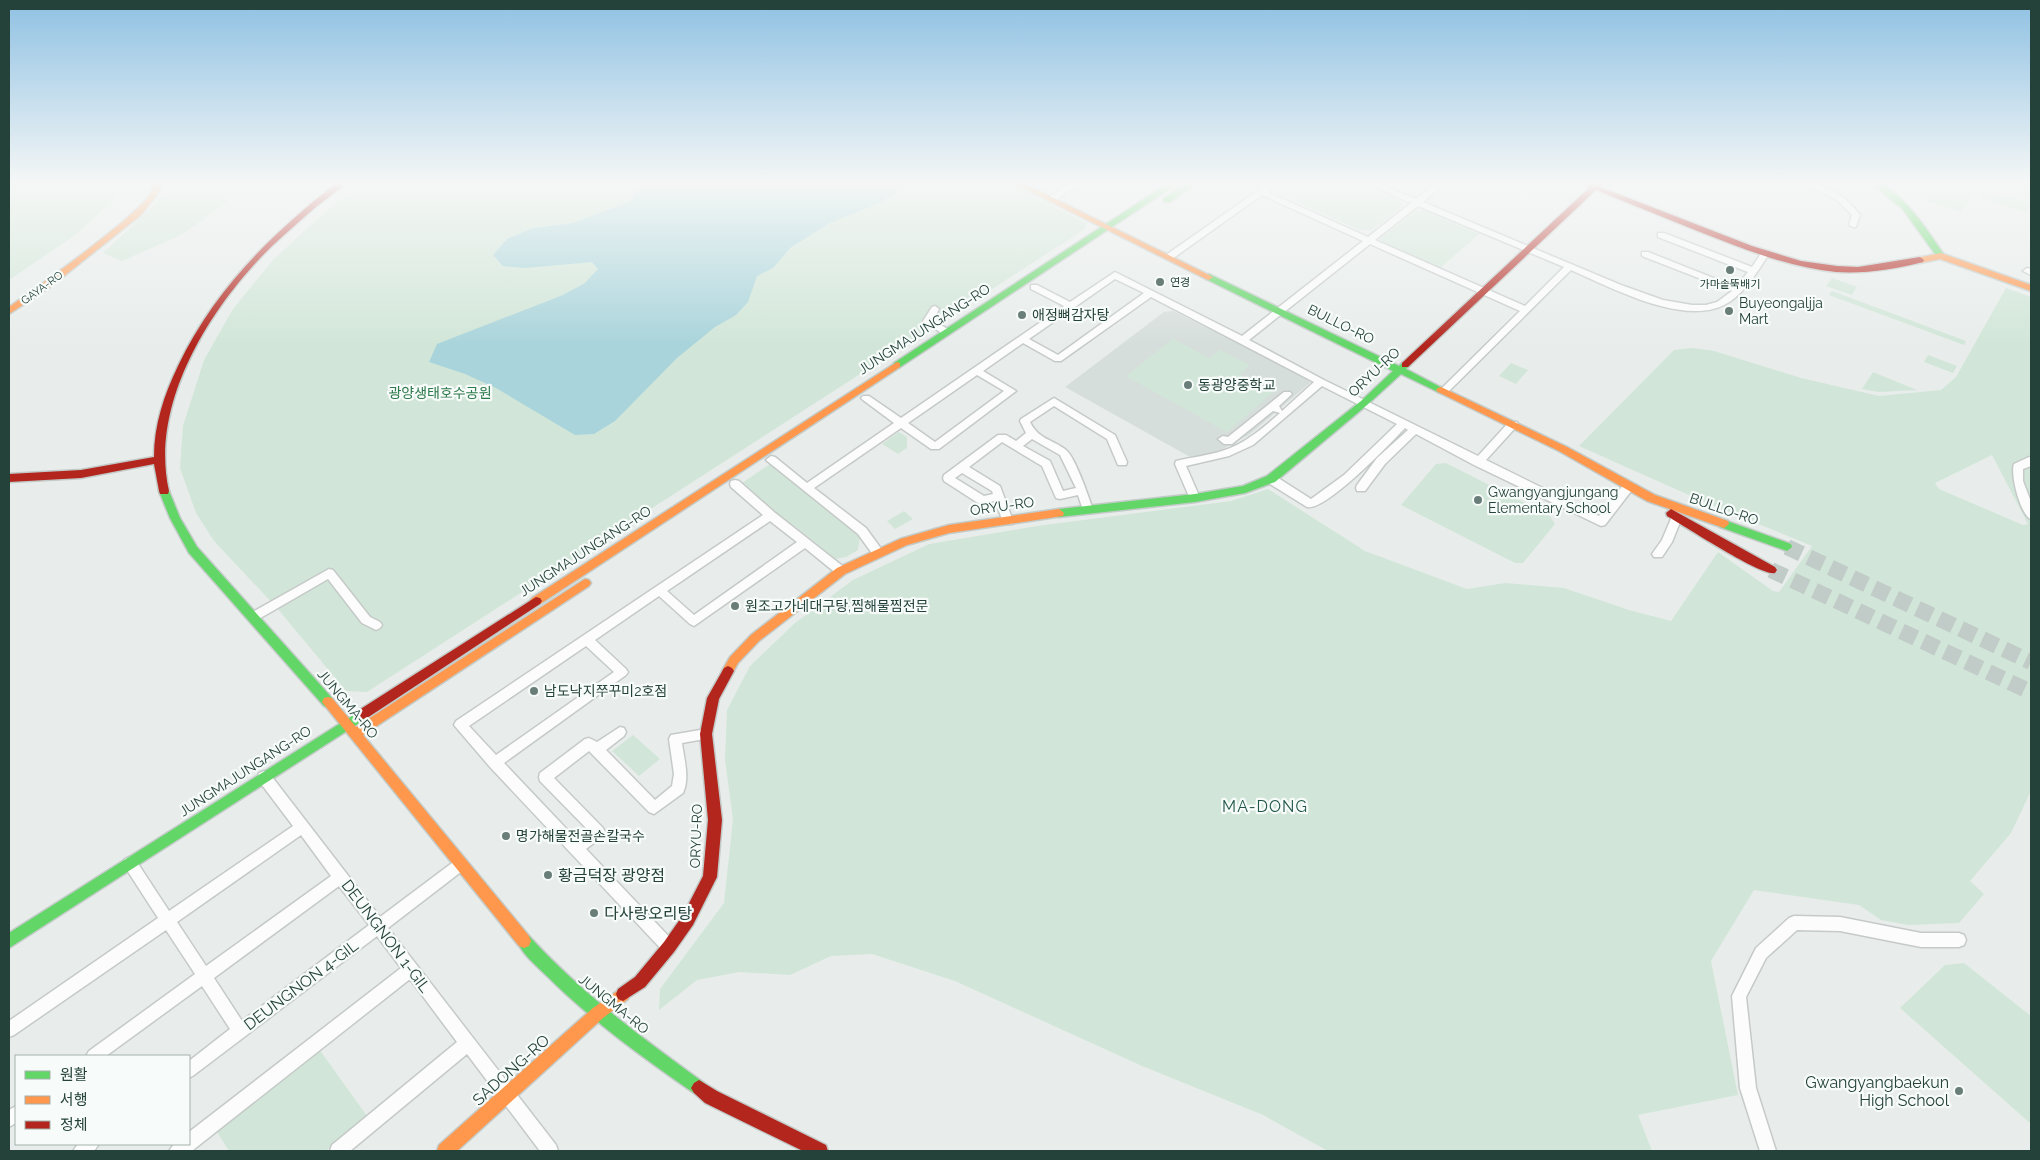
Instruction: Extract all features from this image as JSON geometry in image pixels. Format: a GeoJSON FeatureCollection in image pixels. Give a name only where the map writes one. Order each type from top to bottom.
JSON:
{"type":"FeatureCollection","features":[{"type":"Feature","properties":{"kind":"street","name":"GAYA-RO"},"geometry":{"type":"LineString","coordinates":[[9,311],[47,286],[109,236]]}},
{"type":"Feature","properties":{"kind":"street","name":"JUNGMA-RO"},"geometry":{"type":"LineString","coordinates":[[279,236],[250,265],[212,311],[182,366],[164,412],[158,460],[167,502],[178,525],[193,550],[347,724],[527,944],[564,984],[598,1013],[711,1097],[820,1151]]}},
{"type":"Feature","properties":{"kind":"street","name":"JUNGMAJUNGANG-RO"},"geometry":{"type":"LineString","coordinates":[[9,941],[347,724],[1094,236]]}},
{"type":"Feature","properties":{"kind":"street","name":"JUNGMAJUNGANG-RO"},"geometry":{"type":"LineString","coordinates":[[355,734],[1112,236]]}},
{"type":"Feature","properties":{"kind":"street","name":"BULLO-RO"},"geometry":{"type":"LineString","coordinates":[[1126,236],[1563,449],[1650,498],[1787,546]]}},
{"type":"Feature","properties":{"kind":"street"},"geometry":{"type":"LineString","coordinates":[[1169,257],[1199,236]]}},
{"type":"Feature","properties":{"kind":"street"},"geometry":{"type":"LineString","coordinates":[[1359,236],[1526,310]]}},
{"type":"Feature","properties":{"kind":"street"},"geometry":{"type":"LineString","coordinates":[[1243,340],[1376,236]]}},
{"type":"Feature","properties":{"kind":"street"},"geometry":{"type":"LineString","coordinates":[[1495,236],[1656,302],[1674,306],[1713,306],[1732,297],[1765,254]]}},
{"type":"Feature","properties":{"kind":"street","name":"ORYU-RO"},"geometry":{"type":"LineString","coordinates":[[598,1013],[640,982],[669,947],[688,920],[710,877],[715,820],[706,734],[712,698],[734,660],[755,638],[781,616],[841,571],[904,542],[949,529],[1088,510],[1196,498],[1245,490],[1271,479],[1297,460],[1364,403],[1543,236]]}},
{"type":"Feature","properties":{"kind":"street"},"geometry":{"type":"LineString","coordinates":[[1664,236],[1752,270]]}},
{"type":"Feature","properties":{"kind":"street"},"geometry":{"type":"LineString","coordinates":[[1722,236],[1765,254],[1837,270],[1885,267],[1941,256]]}},
{"type":"Feature","properties":{"kind":"street"},"geometry":{"type":"LineString","coordinates":[[1924,236],[1930,246],[1941,256],[2031,288]]}},
{"type":"Feature","properties":{"kind":"street"},"geometry":{"type":"LineString","coordinates":[[1644,254],[1737,290]]}},
{"type":"Feature","properties":{"kind":"street"},"geometry":{"type":"LineString","coordinates":[[1444,390],[1569,267]]}},
{"type":"Feature","properties":{"kind":"street"},"geometry":{"type":"LineString","coordinates":[[807,488],[1115,275],[1414,430],[1601,522],[1628,487]]}},
{"type":"Feature","properties":{"kind":"street"},"geometry":{"type":"LineString","coordinates":[[1034,287],[1070,306]]}},
{"type":"Feature","properties":{"kind":"street"},"geometry":{"type":"LineString","coordinates":[[1023,339],[1058,359],[1150,293]]}},
{"type":"Feature","properties":{"kind":"street"},"geometry":{"type":"LineString","coordinates":[[935,309],[928,321],[946,332]]}},
{"type":"Feature","properties":{"kind":"street"},"geometry":{"type":"LineString","coordinates":[[866,398],[935,447],[1012,391],[977,371]]}},
{"type":"Feature","properties":{"kind":"street"},"geometry":{"type":"LineString","coordinates":[[1196,498],[1180,464],[1214,457],[1240,448],[1321,382]]}},
{"type":"Feature","properties":{"kind":"street"},"geometry":{"type":"LineString","coordinates":[[1223,439],[1228,442],[1287,394]]}},
{"type":"Feature","properties":{"kind":"street"},"geometry":{"type":"LineString","coordinates":[[1088,510],[1082,491],[1064,453],[1031,434],[1025,422],[1054,401],[1111,437],[1122,462]]}},
{"type":"Feature","properties":{"kind":"street"},"geometry":{"type":"LineString","coordinates":[[1272,407],[1284,413]]}},
{"type":"Feature","properties":{"kind":"street"},"geometry":{"type":"LineString","coordinates":[[1271,479],[1311,504],[1326,495],[1349,476],[1403,424]]}},
{"type":"Feature","properties":{"kind":"street"},"geometry":{"type":"LineString","coordinates":[[1478,462],[1513,424]]}},
{"type":"Feature","properties":{"kind":"street"},"geometry":{"type":"LineString","coordinates":[[1361,488],[1381,461],[1414,430]]}},
{"type":"Feature","properties":{"kind":"street"},"geometry":{"type":"LineString","coordinates":[[1016,446],[1031,434]]}},
{"type":"Feature","properties":{"kind":"street"},"geometry":{"type":"LineString","coordinates":[[999,497],[982,500],[948,478],[1002,437],[1046,464],[1060,495],[1082,491]]}},
{"type":"Feature","properties":{"kind":"street"},"geometry":{"type":"LineString","coordinates":[[9,478],[81,474],[158,460]]}},
{"type":"Feature","properties":{"kind":"street"},"geometry":{"type":"LineString","coordinates":[[772,460],[862,531],[878,553]]}},
{"type":"Feature","properties":{"kind":"street"},"geometry":{"type":"LineString","coordinates":[[2030,515],[2018,481],[2018,467],[2028,461],[2031,462]]}},
{"type":"Feature","properties":{"kind":"street"},"geometry":{"type":"LineString","coordinates":[[962,468],[996,489],[1008,521]]}},
{"type":"Feature","properties":{"kind":"street"},"geometry":{"type":"LineString","coordinates":[[735,484],[804,543],[841,571]]}},
{"type":"Feature","properties":{"kind":"street","name":"BULLO-RO"},"geometry":{"type":"LineString","coordinates":[[1650,498],[1677,517],[1736,552],[1771,570]]}},
{"type":"Feature","properties":{"kind":"street"},"geometry":{"type":"LineString","coordinates":[[669,947],[460,725],[770,515]]}},
{"type":"Feature","properties":{"kind":"street"},"geometry":{"type":"LineString","coordinates":[[1658,554],[1666,542],[1677,517]]}},
{"type":"Feature","properties":{"kind":"street"},"geometry":{"type":"LineString","coordinates":[[659,590],[694,621],[804,543]]}},
{"type":"Feature","properties":{"kind":"street"},"geometry":{"type":"LineString","coordinates":[[253,616],[329,573],[366,620],[376,625]]}},
{"type":"Feature","properties":{"kind":"street"},"geometry":{"type":"LineString","coordinates":[[495,763],[622,672],[587,639]]}},
{"type":"Feature","properties":{"kind":"street"},"geometry":{"type":"LineString","coordinates":[[597,750],[620,732]]}},
{"type":"Feature","properties":{"kind":"street"},"geometry":{"type":"LineString","coordinates":[[576,849],[598,832],[546,777],[589,743],[654,808],[678,789],[680,774],[675,739],[706,734]]}},
{"type":"Feature","properties":{"kind":"street","name":"DEUNGNON 1-GIL"},"geometry":{"type":"LineString","coordinates":[[264,777],[550,1151]]}},
{"type":"Feature","properties":{"kind":"street"},"geometry":{"type":"LineString","coordinates":[[9,1030],[302,826]]}},
{"type":"Feature","properties":{"kind":"street"},"geometry":{"type":"LineString","coordinates":[[130,863],[240,1031]]}},
{"type":"Feature","properties":{"kind":"street","name":"DEUNGNON 4-GIL"},"geometry":{"type":"LineString","coordinates":[[190,1069],[461,864]]}},
{"type":"Feature","properties":{"kind":"street"},"geometry":{"type":"LineString","coordinates":[[95,1055],[341,877]]}},
{"type":"Feature","properties":{"kind":"street"},"geometry":{"type":"LineString","coordinates":[[1768,1151],[1748,1088],[1739,996],[1761,954],[1794,923],[1840,924],[1921,940],[1959,940]]}},
{"type":"Feature","properties":{"kind":"street"},"geometry":{"type":"LineString","coordinates":[[190,1141],[411,969]]}},
{"type":"Feature","properties":{"kind":"street","name":"SADONG-RO"},"geometry":{"type":"LineString","coordinates":[[445,1151],[598,1013]]}},
{"type":"Feature","properties":{"kind":"street"},"geometry":{"type":"LineString","coordinates":[[338,1151],[468,1043]]}},
{"type":"Feature","properties":{"kind":"shaded area","name":"동광양중학교"},"geometry":{"type":"Polygon","coordinates":[[[1173,311],[1308,378],[1310,383],[1249,435],[1219,451],[1190,457],[1065,387],[1164,312],[1173,311]]]}},
{"type":"Feature","properties":{"kind":"green space"},"geometry":{"type":"Polygon","coordinates":[[[9,236],[73,236],[9,280],[9,236]]]}},
{"type":"Feature","properties":{"kind":"green space"},"geometry":{"type":"Polygon","coordinates":[[[121,236],[178,236],[122,261],[103,253],[121,236]]]}},
{"type":"Feature","properties":{"kind":"green space","name":"광양생태호수공원"},"geometry":{"type":"Polygon","coordinates":[[[299,236],[1074,236],[367,692],[346,691],[277,608],[214,541],[196,513],[180,468],[183,426],[204,360],[233,309],[273,260],[299,236]]]}},
{"type":"Feature","properties":{"kind":"green space"},"geometry":{"type":"Polygon","coordinates":[[[1384,236],[1477,236],[1439,269],[1382,244],[1380,239],[1384,236]]]}},
{"type":"Feature","properties":{"kind":"green space"},"geometry":{"type":"Polygon","coordinates":[[[1832,278],[1857,287],[1852,295],[1826,286],[1832,278]]]}},
{"type":"Feature","properties":{"kind":"green space"},"geometry":{"type":"Polygon","coordinates":[[[2006,288],[2031,297],[2031,791],[2011,833],[1970,881],[1984,894],[1959,923],[1908,925],[1881,920],[1859,905],[1754,890],[1711,961],[1738,1095],[1638,1115],[1652,1151],[1328,1151],[1263,1115],[1142,1066],[955,981],[872,954],[831,956],[790,975],[739,972],[697,980],[659,1010],[660,989],[724,903],[733,819],[725,760],[727,710],[750,666],[795,623],[853,580],[929,544],[1037,526],[1231,501],[1268,489],[1365,551],[1467,589],[1505,583],[1564,588],[1629,610],[1671,621],[1718,552],[1773,591],[1779,592],[1812,546],[1700,500],[1579,446],[1674,350],[1693,348],[1714,351],[1801,378],[1879,396],[1941,390],[1956,377],[2006,288]],[[1992,455],[1935,483],[1939,489],[2023,525],[2028,524],[1992,455]]]}},
{"type":"Feature","properties":{"kind":"green space"},"geometry":{"type":"Polygon","coordinates":[[[1832,291],[1966,341],[1964,345],[1829,295],[1832,291]]]}},
{"type":"Feature","properties":{"kind":"green space"},"geometry":{"type":"Polygon","coordinates":[[[1173,339],[1273,392],[1227,432],[1126,376],[1173,339]]]}},
{"type":"Feature","properties":{"kind":"green space"},"geometry":{"type":"Polygon","coordinates":[[[1220,350],[1250,365],[1240,374],[1210,358],[1220,350]]]}},
{"type":"Feature","properties":{"kind":"green space"},"geometry":{"type":"Polygon","coordinates":[[[1928,355],[1957,366],[1953,373],[1924,362],[1928,355]]]}},
{"type":"Feature","properties":{"kind":"green space"},"geometry":{"type":"Polygon","coordinates":[[[1511,363],[1528,370],[1516,384],[1499,376],[1511,363]]]}},
{"type":"Feature","properties":{"kind":"green space"},"geometry":{"type":"Polygon","coordinates":[[[1873,372],[1917,390],[1878,392],[1862,389],[1873,372]]]}},
{"type":"Feature","properties":{"kind":"green space"},"geometry":{"type":"Polygon","coordinates":[[[899,432],[907,437],[907,448],[898,454],[882,444],[899,432]]]}},
{"type":"Feature","properties":{"kind":"green space"},"geometry":{"type":"Polygon","coordinates":[[[773,462],[860,537],[858,550],[846,557],[836,559],[796,527],[760,504],[739,485],[773,462]]]}},
{"type":"Feature","properties":{"kind":"green space"},"geometry":{"type":"Polygon","coordinates":[[[1446,463],[1549,515],[1555,524],[1523,563],[1515,563],[1401,505],[1436,464],[1446,463]]]}},
{"type":"Feature","properties":{"kind":"green space"},"geometry":{"type":"Polygon","coordinates":[[[904,511],[913,519],[895,529],[887,521],[904,511]]]}},
{"type":"Feature","properties":{"kind":"green space"},"geometry":{"type":"Polygon","coordinates":[[[633,735],[660,759],[639,776],[612,751],[633,735]]]}},
{"type":"Feature","properties":{"kind":"green space"},"geometry":{"type":"Polygon","coordinates":[[[1964,963],[2031,1016],[2031,1124],[1900,1008],[1945,965],[1964,963]]]}},
{"type":"Feature","properties":{"kind":"green space"},"geometry":{"type":"Polygon","coordinates":[[[319,1049],[367,1116],[326,1151],[229,1151],[217,1132],[319,1049]]]}},
{"type":"Feature","properties":{"kind":"water"},"geometry":{"type":"Polygon","coordinates":[[[514,236],[809,236],[790,248],[773,268],[757,276],[748,302],[736,315],[715,327],[677,358],[615,421],[594,434],[575,435],[496,388],[465,374],[429,362],[437,344],[563,295],[585,283],[598,269],[592,262],[525,268],[503,266],[493,255],[507,239],[514,236]]]}},
{"type":"Feature","properties":{"kind":"tunnel"},"geometry":{"type":"LineString","coordinates":[[1787,547],[2031,662]]}},
{"type":"Feature","properties":{"kind":"tunnel"},"geometry":{"type":"LineString","coordinates":[[1771,570],[2031,692]]}},
{"type":"Feature","properties":{"kind":"traffic: fast"},"geometry":{"type":"LineString","coordinates":[[897,365],[1093,236]]}},
{"type":"Feature","properties":{"kind":"traffic: fast"},"geometry":{"type":"LineString","coordinates":[[1927,236],[1941,256]]}},
{"type":"Feature","properties":{"kind":"traffic: fast"},"geometry":{"type":"LineString","coordinates":[[1209,277],[1441,390]]}},
{"type":"Feature","properties":{"kind":"traffic: fast"},"geometry":{"type":"LineString","coordinates":[[1059,513],[1195,498],[1245,489],[1271,479],[1364,403],[1405,365]]}},
{"type":"Feature","properties":{"kind":"traffic: fast"},"geometry":{"type":"LineString","coordinates":[[164,491],[175,518],[193,550],[328,702]]}},
{"type":"Feature","properties":{"kind":"traffic: fast"},"geometry":{"type":"LineString","coordinates":[[1724,524],[1787,547]]}},
{"type":"Feature","properties":{"kind":"traffic: fast"},"geometry":{"type":"LineString","coordinates":[[9,941],[363,714]]}},
{"type":"Feature","properties":{"kind":"traffic: fast"},"geometry":{"type":"LineString","coordinates":[[524,941],[564,982],[607,1020],[699,1088]]}},
{"type":"Feature","properties":{"kind":"traffic: slow"},"geometry":{"type":"LineString","coordinates":[[9,311],[47,285],[109,236]]}},
{"type":"Feature","properties":{"kind":"traffic: slow"},"geometry":{"type":"LineString","coordinates":[[1126,236],[1209,277]]}},
{"type":"Feature","properties":{"kind":"traffic: slow"},"geometry":{"type":"LineString","coordinates":[[1920,260],[1941,256],[2031,288]]}},
{"type":"Feature","properties":{"kind":"traffic: slow"},"geometry":{"type":"LineString","coordinates":[[536,601],[897,365]]}},
{"type":"Feature","properties":{"kind":"traffic: slow"},"geometry":{"type":"LineString","coordinates":[[1441,390],[1563,449],[1651,498],[1724,524]]}},
{"type":"Feature","properties":{"kind":"traffic: slow"},"geometry":{"type":"LineString","coordinates":[[728,671],[734,660],[755,638],[841,571],[904,542],[949,529],[1059,513]]}},
{"type":"Feature","properties":{"kind":"traffic: slow"},"geometry":{"type":"LineString","coordinates":[[355,734],[585,583]]}},
{"type":"Feature","properties":{"kind":"traffic: slow"},"geometry":{"type":"LineString","coordinates":[[328,702],[524,941]]}},
{"type":"Feature","properties":{"kind":"traffic: slow"},"geometry":{"type":"LineString","coordinates":[[445,1151],[598,1013],[623,994]]}},
{"type":"Feature","properties":{"kind":"traffic: jam"},"geometry":{"type":"LineString","coordinates":[[164,491],[159,462],[160,434],[166,407],[176,380],[207,320],[246,269],[278,236]]}},
{"type":"Feature","properties":{"kind":"traffic: jam"},"geometry":{"type":"LineString","coordinates":[[1405,365],[1542,236]]}},
{"type":"Feature","properties":{"kind":"traffic: jam"},"geometry":{"type":"LineString","coordinates":[[1719,236],[1784,259],[1819,267],[1868,269],[1920,260]]}},
{"type":"Feature","properties":{"kind":"traffic: jam"},"geometry":{"type":"LineString","coordinates":[[9,478],[81,474],[158,460]]}},
{"type":"Feature","properties":{"kind":"traffic: jam"},"geometry":{"type":"LineString","coordinates":[[1671,513],[1736,552],[1771,570]]}},
{"type":"Feature","properties":{"kind":"traffic: jam"},"geometry":{"type":"LineString","coordinates":[[363,714],[536,601]]}},
{"type":"Feature","properties":{"kind":"traffic: jam"},"geometry":{"type":"LineString","coordinates":[[623,994],[640,982],[669,947],[688,920],[710,877],[715,820],[706,734],[713,698],[728,671]]}},
{"type":"Feature","properties":{"kind":"traffic: jam"},"geometry":{"type":"LineString","coordinates":[[699,1088],[711,1097],[820,1151]]}},
{"type":"Feature","properties":{"kind":"place","name":"가마솥뚝배기"},"geometry":{"type":"Point","coordinates":[1730,270]}},
{"type":"Feature","properties":{"kind":"place","name":"연경"},"geometry":{"type":"Point","coordinates":[1160,282]}},
{"type":"Feature","properties":{"kind":"place","name":"Buyeongaljja Mart"},"geometry":{"type":"Point","coordinates":[1729,311]}},
{"type":"Feature","properties":{"kind":"place","name":"애정뼈감자탕"},"geometry":{"type":"Point","coordinates":[1022,315]}},
{"type":"Feature","properties":{"kind":"place","name":"동광양중학교"},"geometry":{"type":"Point","coordinates":[1188,385]}},
{"type":"Feature","properties":{"kind":"place","name":"Gwangyangjungang Elementary School"},"geometry":{"type":"Point","coordinates":[1478,500]}},
{"type":"Feature","properties":{"kind":"place","name":"원조고가네대구탕,찜해물찜전문"},"geometry":{"type":"Point","coordinates":[735,606]}},
{"type":"Feature","properties":{"kind":"place","name":"남도낙지쭈꾸미2호점"},"geometry":{"type":"Point","coordinates":[534,691]}},
{"type":"Feature","properties":{"kind":"place","name":"명가해물전골손칼국수"},"geometry":{"type":"Point","coordinates":[506,836]}},
{"type":"Feature","properties":{"kind":"place","name":"황금덕장 광양점"},"geometry":{"type":"Point","coordinates":[548,875]}},
{"type":"Feature","properties":{"kind":"place","name":"다사랑오리탕"},"geometry":{"type":"Point","coordinates":[594,913]}},
{"type":"Feature","properties":{"kind":"place","name":"Gwangyangbaekun High School"},"geometry":{"type":"Point","coordinates":[1959,1091]}},
{"type":"Feature","properties":{"kind":"district","name":"MA-DONG"},"geometry":{"type":"Point","coordinates":[1265,806]}}]}
